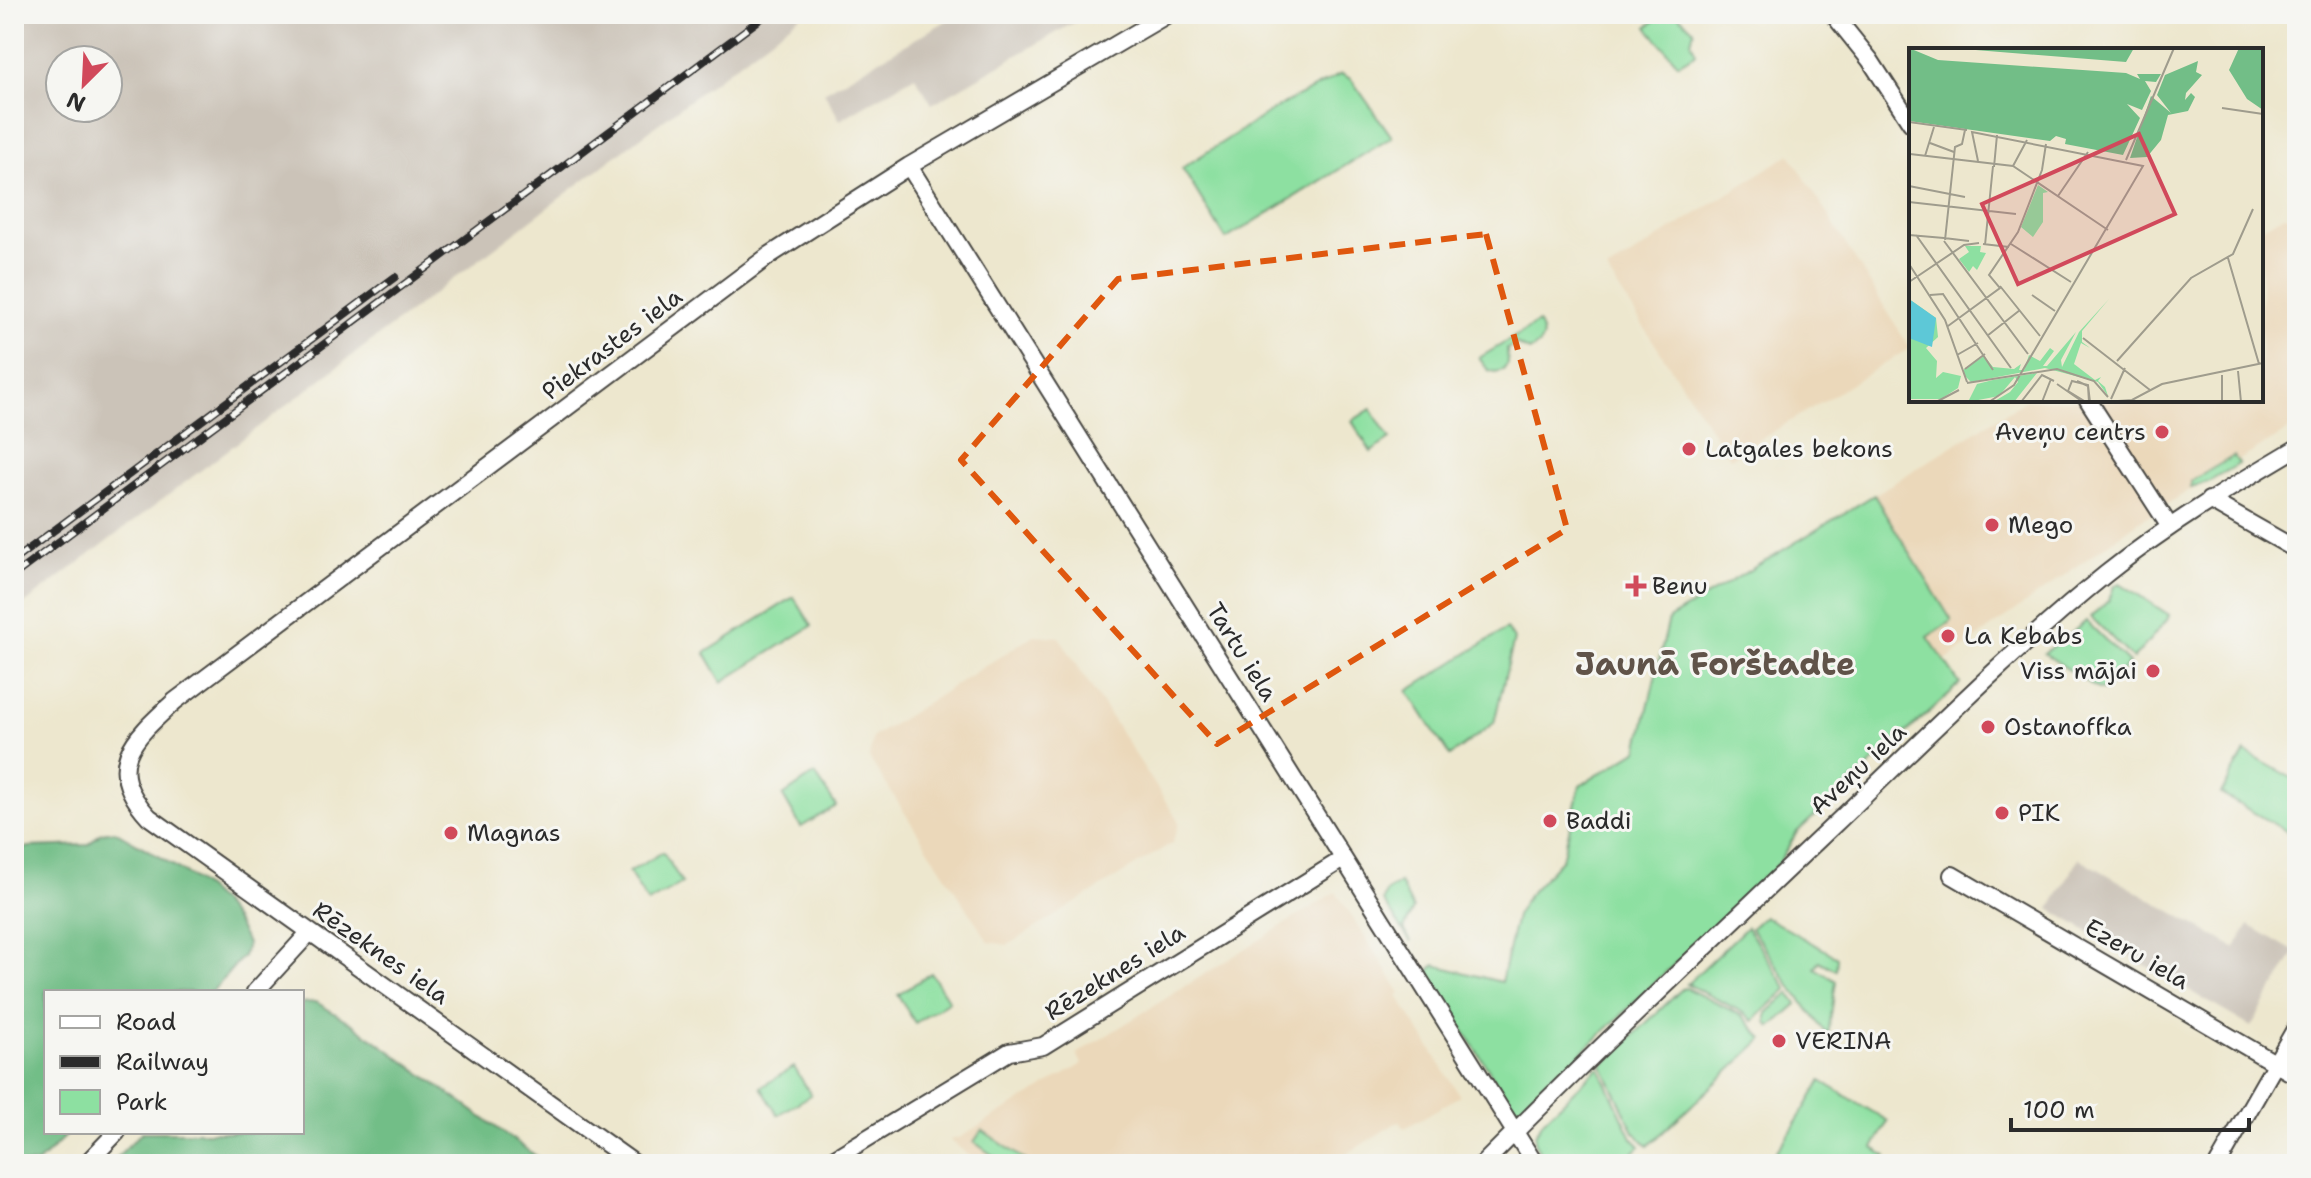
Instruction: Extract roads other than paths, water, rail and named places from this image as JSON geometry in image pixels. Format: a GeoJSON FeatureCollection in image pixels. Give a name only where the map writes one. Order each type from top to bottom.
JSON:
{"type":"FeatureCollection","features":[{"type":"Feature","properties":{"kind":"street","name":"Piekrastes iela"},"geometry":{"type":"LineString","coordinates":[[124,764],[131,748],[151,723],[188,691],[770,255],[909,166],[1168,14]]}},
{"type":"Feature","properties":{"kind":"street"},"geometry":{"type":"LineString","coordinates":[[1833,14],[1870,60],[1909,120]]}},
{"type":"Feature","properties":{"kind":"street","name":"Tartu iela"},"geometry":{"type":"LineString","coordinates":[[909,166],[1535,1164]]}},
{"type":"Feature","properties":{"kind":"street"},"geometry":{"type":"LineString","coordinates":[[2089,402],[2170,527]]}},
{"type":"Feature","properties":{"kind":"street","name":"Aveņu iela"},"geometry":{"type":"LineString","coordinates":[[1483,1164],[1671,979],[2030,641],[2105,575],[2209,500],[2297,448]]}},
{"type":"Feature","properties":{"kind":"street"},"geometry":{"type":"LineString","coordinates":[[2209,500],[2297,550]]}},
{"type":"Feature","properties":{"kind":"street","name":"Rēzeknes iela"},"geometry":{"type":"LineString","coordinates":[[124,764],[126,784],[135,802],[149,817],[635,1164]]}},
{"type":"Feature","properties":{"kind":"street","name":"Rēzeknes iela"},"geometry":{"type":"LineString","coordinates":[[825,1164],[1009,1052],[1043,1046],[1343,859]]}},
{"type":"Feature","properties":{"kind":"street","name":"Ezeru iela"},"geometry":{"type":"LineString","coordinates":[[1952,875],[2297,1076]]}},
{"type":"Feature","properties":{"kind":"street"},"geometry":{"type":"LineString","coordinates":[[257,990],[310,932]]}},
{"type":"Feature","properties":{"kind":"street"},"geometry":{"type":"LineString","coordinates":[[2218,1164],[2297,1026]]}},
{"type":"Feature","properties":{"kind":"street"},"geometry":{"type":"LineString","coordinates":[[86,1164],[115,1134]]}},
{"type":"Feature","properties":{"kind":"railway"},"geometry":{"type":"LineString","coordinates":[[14,575],[767,14]]}},
{"type":"Feature","properties":{"kind":"railway"},"geometry":{"type":"LineString","coordinates":[[14,560],[395,277]]}},
{"type":"Feature","properties":{"kind":"place","name":"Aveņu centrs"},"geometry":{"type":"Point","coordinates":[2162,432]}},
{"type":"Feature","properties":{"kind":"place","name":"Latgales bekons"},"geometry":{"type":"Point","coordinates":[1689,449]}},
{"type":"Feature","properties":{"kind":"place","name":"Mego"},"geometry":{"type":"Point","coordinates":[1992,525]}},
{"type":"Feature","properties":{"kind":"place","name":"Benu"},"geometry":{"type":"Point","coordinates":[1636,586]}},
{"type":"Feature","properties":{"kind":"place","name":"La Kebabs"},"geometry":{"type":"Point","coordinates":[1948,636]}},
{"type":"Feature","properties":{"kind":"place","name":"Viss mājai"},"geometry":{"type":"Point","coordinates":[2153,671]}},
{"type":"Feature","properties":{"kind":"place","name":"Ostanoffka"},"geometry":{"type":"Point","coordinates":[1988,727]}},
{"type":"Feature","properties":{"kind":"place","name":"PIK"},"geometry":{"type":"Point","coordinates":[2002,813]}},
{"type":"Feature","properties":{"kind":"place","name":"Baddi"},"geometry":{"type":"Point","coordinates":[1550,821]}},
{"type":"Feature","properties":{"kind":"place","name":"Magnas"},"geometry":{"type":"Point","coordinates":[451,833]}},
{"type":"Feature","properties":{"kind":"place","name":"VERINA"},"geometry":{"type":"Point","coordinates":[1779,1041]}},
{"type":"Feature","properties":{"kind":"district","name":"Jaunā Forštadte"},"geometry":{"type":"Point","coordinates":[1715,663]}}]}
